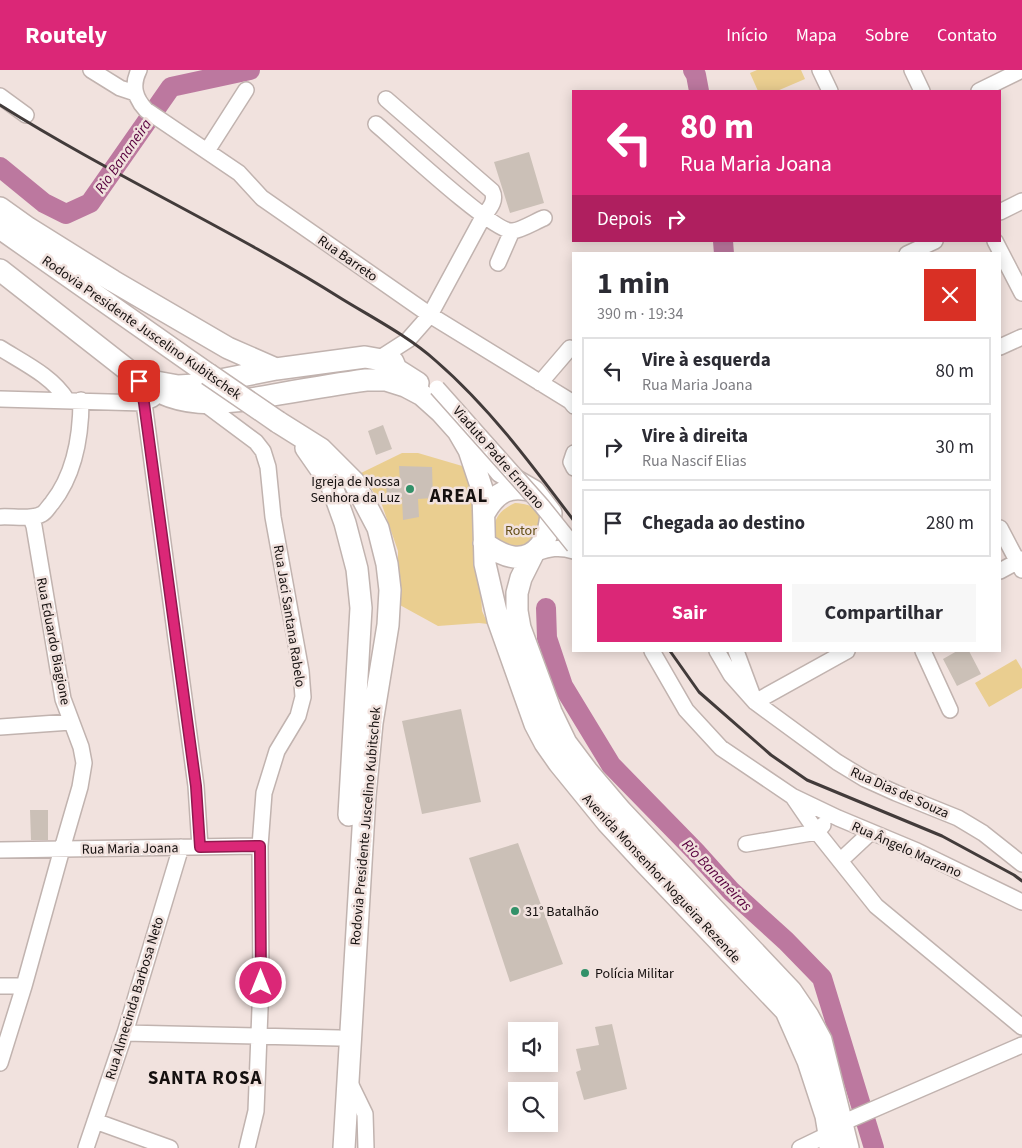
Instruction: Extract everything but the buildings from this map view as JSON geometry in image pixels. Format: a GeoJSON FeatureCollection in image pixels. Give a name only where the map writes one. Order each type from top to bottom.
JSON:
{"type":"FeatureCollection","features":[{"type":"Feature","properties":{"kind":"highway"},"geometry":{"type":"LineString","coordinates":[[0,208],[113,281],[228,348],[276,369]]}},
{"type":"Feature","properties":{"kind":"highway","name":"Rodovia Presidente Juscelino Kubitschek"},"geometry":{"type":"LineString","coordinates":[[0,228],[208,374],[321,449],[354,482],[378,528],[390,590],[388,624],[372,723],[365,796],[344,1148]]}},
{"type":"Feature","properties":{"kind":"highway"},"geometry":{"type":"LineString","coordinates":[[0,270],[134,376],[158,383],[183,401],[205,404],[238,402],[358,381],[389,367]]}},
{"type":"Feature","properties":{"kind":"highway"},"geometry":{"type":"LineString","coordinates":[[171,391],[276,369],[365,357],[389,367],[440,399],[500,472],[534,491],[551,513],[548,534],[533,554],[522,558],[509,557],[497,552],[484,543]]}},
{"type":"Feature","properties":{"kind":"highway","name":"Avenida Monsenhor Nogueira Rezende"},"geometry":{"type":"LineString","coordinates":[[389,367],[405,386],[422,395],[441,412],[458,432],[469,450],[483,492],[485,564],[498,620],[535,724],[544,743],[559,763],[614,816]]}},
{"type":"Feature","properties":{"kind":"highway"},"geometry":{"type":"LineString","coordinates":[[233,377],[230,382],[229,394],[238,402]]}},
{"type":"Feature","properties":{"kind":"highway","name":"Rodovia Presidente Juscelino Kubitschek"},"geometry":{"type":"LineString","coordinates":[[282,424],[311,453],[331,484],[345,523],[357,569],[360,598],[339,1038],[330,1148]]}},
{"type":"Feature","properties":{"kind":"highway"},"geometry":{"type":"LineString","coordinates":[[485,512],[495,498],[510,489],[522,488],[534,491]]}},
{"type":"Feature","properties":{"kind":"highway","name":"Avenida Monsenhor Nogueira Rezende"},"geometry":{"type":"LineString","coordinates":[[533,554],[521,578],[517,593],[517,611],[520,628],[551,712],[566,743],[644,862],[731,939],[786,1011],[808,1061],[826,1116],[848,1148]]}},
{"type":"Feature","properties":{"kind":"street"},"geometry":{"type":"LineString","coordinates":[[90,70],[120,88],[135,94],[136,77],[139,70]]}},
{"type":"Feature","properties":{"kind":"street"},"geometry":{"type":"LineString","coordinates":[[820,70],[830,90]]}},
{"type":"Feature","properties":{"kind":"street"},"geometry":{"type":"LineString","coordinates":[[912,70],[922,90]]}},
{"type":"Feature","properties":{"kind":"street"},"geometry":{"type":"LineString","coordinates":[[981,90],[1022,70]]}},
{"type":"Feature","properties":{"kind":"street"},"geometry":{"type":"LineString","coordinates":[[207,151],[246,90]]}},
{"type":"Feature","properties":{"kind":"street","name":"Rua Barreto"},"geometry":{"type":"LineString","coordinates":[[135,94],[140,103],[152,115],[239,173],[262,198],[430,315],[572,404]]}},
{"type":"Feature","properties":{"kind":"street"},"geometry":{"type":"LineString","coordinates":[[0,96],[26,115]]}},
{"type":"Feature","properties":{"kind":"street"},"geometry":{"type":"LineString","coordinates":[[386,99],[492,191],[494,196],[493,203],[483,217],[430,315],[408,340],[389,367]]}},
{"type":"Feature","properties":{"kind":"street"},"geometry":{"type":"LineString","coordinates":[[376,124],[483,217],[506,230],[512,231],[544,218]]}},
{"type":"Feature","properties":{"kind":"street"},"geometry":{"type":"LineString","coordinates":[[1001,212],[1022,201]]}},
{"type":"Feature","properties":{"kind":"street"},"geometry":{"type":"LineString","coordinates":[[498,263],[512,231]]}},
{"type":"Feature","properties":{"kind":"street"},"geometry":{"type":"LineString","coordinates":[[912,252],[933,242]]}},
{"type":"Feature","properties":{"kind":"street"},"geometry":{"type":"LineString","coordinates":[[1001,252],[1022,292]]}},
{"type":"Feature","properties":{"kind":"street"},"geometry":{"type":"LineString","coordinates":[[1001,346],[1022,336]]}},
{"type":"Feature","properties":{"kind":"street"},"geometry":{"type":"LineString","coordinates":[[0,348],[51,380],[74,400],[81,419],[74,461],[62,490],[43,514],[30,518],[0,517]]}},
{"type":"Feature","properties":{"kind":"street"},"geometry":{"type":"LineString","coordinates":[[540,383],[570,348]]}},
{"type":"Feature","properties":{"kind":"street","name":"Viaduto Padre Ermano"},"geometry":{"type":"LineString","coordinates":[[389,367],[417,375],[437,388],[542,506],[572,544]]}},
{"type":"Feature","properties":{"kind":"street"},"geometry":{"type":"LineString","coordinates":[[134,376],[144,403],[196,786],[200,847]]}},
{"type":"Feature","properties":{"kind":"street"},"geometry":{"type":"LineString","coordinates":[[0,399],[144,403],[171,391]]}},
{"type":"Feature","properties":{"kind":"street","name":"Rua Jaci Santana Rabelo"},"geometry":{"type":"LineString","coordinates":[[205,404],[256,442],[268,467],[273,517],[301,671],[302,697],[298,716],[277,751],[264,793],[260,846],[261,983],[256,1111],[247,1148]]}},
{"type":"Feature","properties":{"kind":"street"},"geometry":{"type":"LineString","coordinates":[[551,513],[572,537]]}},
{"type":"Feature","properties":{"kind":"street","name":"Rua Eduardo Biagione"},"geometry":{"type":"LineString","coordinates":[[0,1063],[24,986],[80,787],[84,763],[81,747],[63,700],[34,526],[30,518]]}},
{"type":"Feature","properties":{"kind":"street"},"geometry":{"type":"LineString","coordinates":[[1001,530],[1021,564],[1001,571]]}},
{"type":"Feature","properties":{"kind":"street"},"geometry":{"type":"LineString","coordinates":[[533,554],[553,548],[572,550]]}},
{"type":"Feature","properties":{"kind":"street"},"geometry":{"type":"LineString","coordinates":[[653,652],[686,710],[721,748],[792,796],[817,832],[876,906],[1022,1026]]}},
{"type":"Feature","properties":{"kind":"street","name":"Rua Dias de Souza"},"geometry":{"type":"LineString","coordinates":[[718,652],[731,675],[755,702],[837,762],[865,779],[958,818],[983,833],[1022,864]]}},
{"type":"Feature","properties":{"kind":"street"},"geometry":{"type":"LineString","coordinates":[[736,652],[755,702],[845,652]]}},
{"type":"Feature","properties":{"kind":"street"},"geometry":{"type":"LineString","coordinates":[[923,652],[950,710]]}},
{"type":"Feature","properties":{"kind":"street"},"geometry":{"type":"LineString","coordinates":[[0,727],[71,722]]}},
{"type":"Feature","properties":{"kind":"street","name":"Rua Ângelo Marzano"},"geometry":{"type":"LineString","coordinates":[[792,796],[838,818],[917,851],[1022,902]]}},
{"type":"Feature","properties":{"kind":"street"},"geometry":{"type":"LineString","coordinates":[[746,844],[817,832],[826,822],[838,818]]}},
{"type":"Feature","properties":{"kind":"street"},"geometry":{"type":"LineString","coordinates":[[840,861],[871,832]]}},
{"type":"Feature","properties":{"kind":"street","name":"Rua Maria Joana"},"geometry":{"type":"LineString","coordinates":[[0,850],[260,846]]}},
{"type":"Feature","properties":{"kind":"street","name":"Rua Almecinda Barbosa Neto"},"geometry":{"type":"LineString","coordinates":[[86,1148],[125,1033],[181,847]]}},
{"type":"Feature","properties":{"kind":"street"},"geometry":{"type":"LineString","coordinates":[[0,986],[24,986]]}},
{"type":"Feature","properties":{"kind":"street"},"geometry":{"type":"LineString","coordinates":[[125,1033],[339,1038]]}},
{"type":"Feature","properties":{"kind":"street"},"geometry":{"type":"LineString","coordinates":[[800,1148],[839,1134],[874,1109],[1022,1045]]}},
{"type":"Feature","properties":{"kind":"street"},"geometry":{"type":"LineString","coordinates":[[348,1078],[365,1114],[366,1148]]}},
{"type":"Feature","properties":{"kind":"street"},"geometry":{"type":"LineString","coordinates":[[95,1122],[170,1148]]}},
{"type":"Feature","properties":{"kind":"green space"},"geometry":{"type":"Polygon","coordinates":[[[757,70],[801,70],[805,79],[779,90],[758,90],[750,73],[757,70]]]}},
{"type":"Feature","properties":{"kind":"green space"},"geometry":{"type":"Polygon","coordinates":[[[402,453],[418,453],[469,468],[475,486],[482,611],[488,624],[438,626],[398,604],[398,551],[382,505],[361,473],[402,453]]]}},
{"type":"Feature","properties":{"kind":"green space","name":"Rotor"},"geometry":{"type":"Polygon","coordinates":[[[515,503],[531,506],[544,516],[539,550],[499,546],[494,532],[496,520],[503,511],[515,503]]]}},
{"type":"Feature","properties":{"kind":"green space"},"geometry":{"type":"Polygon","coordinates":[[[1016,659],[1022,669],[1022,688],[989,707],[975,683],[1016,659]]]}},
{"type":"Feature","properties":{"kind":"waterway","name":"Rio Bananeira"},"geometry":{"type":"LineString","coordinates":[[0,167],[44,203],[66,214],[90,203],[171,87],[250,70]]}},
{"type":"Feature","properties":{"kind":"waterway","name":"Rio Bananeira"},"geometry":{"type":"LineString","coordinates":[[693,70],[699,90]]}},
{"type":"Feature","properties":{"kind":"waterway","name":"Rio Bananeira"},"geometry":{"type":"LineString","coordinates":[[723,242],[724,252]]}},
{"type":"Feature","properties":{"kind":"waterway","name":"Rio Bananeiras"},"geometry":{"type":"LineString","coordinates":[[546,608],[547,638],[563,686],[611,765],[695,851],[731,891],[786,941],[822,978],[874,1148]]}},
{"type":"Feature","properties":{"kind":"railway"},"geometry":{"type":"LineString","coordinates":[[0,105],[42,131],[300,273],[414,343],[455,379],[492,417],[572,518]]}},
{"type":"Feature","properties":{"kind":"railway"},"geometry":{"type":"LineString","coordinates":[[671,652],[699,692],[771,755],[807,780],[942,836],[1022,881]]}},
{"type":"Feature","properties":{"kind":"place","name":"Igreja de Nossa Senhora da Luz"},"geometry":{"type":"Point","coordinates":[410,489]}},
{"type":"Feature","properties":{"kind":"place","name":"31° Batalhão"},"geometry":{"type":"Point","coordinates":[515,911]}},
{"type":"Feature","properties":{"kind":"place","name":"Polícia Militar"},"geometry":{"type":"Point","coordinates":[585,973]}},
{"type":"Feature","properties":{"kind":"district","name":"AREAL"},"geometry":{"type":"Point","coordinates":[459,495]}},
{"type":"Feature","properties":{"kind":"district","name":"SANTA ROSA"},"geometry":{"type":"Point","coordinates":[205,1077]}},
{"type":"Feature","properties":{"kind":"route"},"geometry":{"type":"LineString","coordinates":[[139,381],[144,403],[196,786],[200,847],[260,846],[261,983]]}}]}
